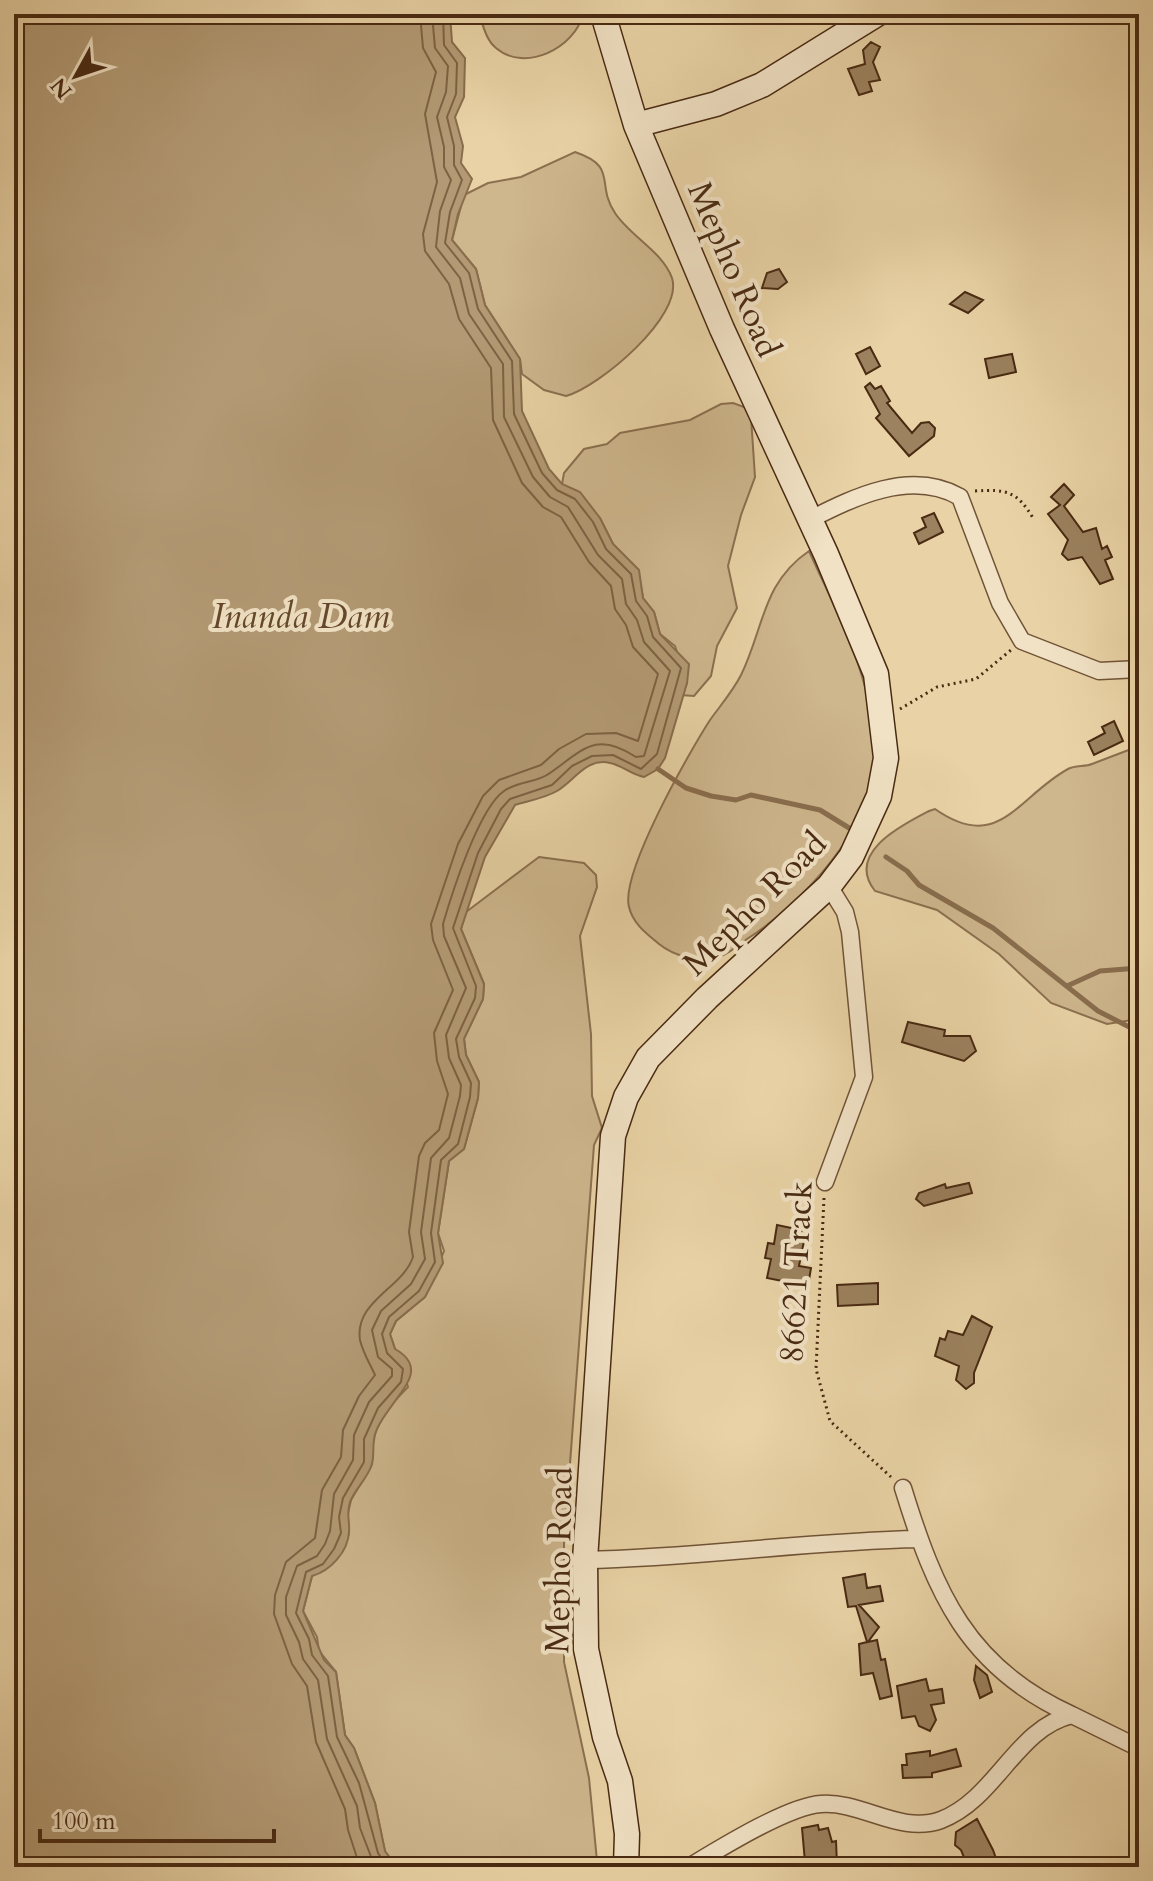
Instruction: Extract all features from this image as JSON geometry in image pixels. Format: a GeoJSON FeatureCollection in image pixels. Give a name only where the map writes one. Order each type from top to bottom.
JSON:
{"type":"FeatureCollection","features":[{"type":"Feature","properties":{"kind":"street","name":"Mepho Road"},"geometry":{"type":"LineString","coordinates":[[603,14],[636,125],[722,329],[876,674],[884,720],[886,758],[879,796],[864,834],[829,886],[707,998],[648,1058],[626,1097],[613,1136],[585,1560],[586,1649],[605,1737],[620,1781],[627,1834],[626,1867]]}},
{"type":"Feature","properties":{"kind":"street"},"geometry":{"type":"LineString","coordinates":[[636,125],[716,104],[762,85],[877,14]]}},
{"type":"Feature","properties":{"kind":"street"},"geometry":{"type":"LineString","coordinates":[[809,520],[871,492],[904,486],[935,486],[960,497],[1000,603],[1022,641],[1099,671],[1139,669]]}},
{"type":"Feature","properties":{"kind":"street","name":"86621 Track"},"geometry":{"type":"LineString","coordinates":[[825,1182],[865,1066],[850,932],[845,912],[829,886]]}},
{"type":"Feature","properties":{"kind":"street"},"geometry":{"type":"LineString","coordinates":[[903,1488],[919,1539],[964,1632],[1036,1699],[1139,1748]]}},
{"type":"Feature","properties":{"kind":"street"},"geometry":{"type":"LineString","coordinates":[[585,1560],[653,1559],[840,1541],[919,1539]]}},
{"type":"Feature","properties":{"kind":"street"},"geometry":{"type":"LineString","coordinates":[[689,1867],[792,1813],[819,1804],[840,1805],[921,1825],[941,1820],[969,1805],[1036,1732],[1053,1720],[1072,1715]]}},
{"type":"Feature","properties":{"kind":"path"},"geometry":{"type":"LineString","coordinates":[[960,497],[974,491],[1010,493],[1023,500],[1033,518]]}},
{"type":"Feature","properties":{"kind":"path"},"geometry":{"type":"LineString","coordinates":[[884,720],[925,692],[976,679],[1022,641]]}},
{"type":"Feature","properties":{"kind":"path","name":"86621 Track"},"geometry":{"type":"LineString","coordinates":[[825,1182],[816,1369],[830,1421],[903,1488]]}},
{"type":"Feature","properties":{"kind":"shaded area"},"geometry":{"type":"Polygon","coordinates":[[[479,14],[583,14],[578,26],[560,46],[534,57],[521,58],[508,55],[493,45],[479,14]]]}},
{"type":"Feature","properties":{"kind":"shaded area"},"geometry":{"type":"Polygon","coordinates":[[[575,152],[589,158],[602,170],[606,193],[615,213],[668,269],[672,278],[672,294],[665,311],[636,348],[598,379],[566,396],[544,390],[522,374],[520,359],[485,305],[476,269],[452,240],[464,195],[488,183],[521,177],[575,152]]]}},
{"type":"Feature","properties":{"kind":"shaded area"},"geometry":{"type":"Polygon","coordinates":[[[733,403],[744,407],[751,417],[755,477],[728,566],[737,608],[717,646],[711,676],[694,696],[681,695],[687,683],[675,646],[660,634],[654,612],[643,598],[638,570],[613,544],[600,518],[562,484],[564,473],[584,449],[607,444],[620,433],[690,420],[721,404],[733,403]]]}},
{"type":"Feature","properties":{"kind":"shaded area"},"geometry":{"type":"Polygon","coordinates":[[[809,551],[862,676],[873,729],[875,757],[872,783],[849,836],[832,861],[790,906],[720,957],[701,959],[679,955],[659,944],[634,919],[629,907],[629,890],[635,868],[645,841],[688,758],[741,675],[773,592],[782,577],[809,551]]]}},
{"type":"Feature","properties":{"kind":"shaded area"},"geometry":{"type":"Polygon","coordinates":[[[1139,746],[1139,1022],[1132,1020],[1107,1024],[1051,1003],[999,954],[937,910],[875,891],[868,877],[867,864],[881,842],[905,824],[935,809],[957,821],[976,826],[992,824],[1068,769],[1089,765],[1139,746]]]}},
{"type":"Feature","properties":{"kind":"shaded area"},"geometry":{"type":"Polygon","coordinates":[[[539,857],[584,863],[596,875],[597,887],[580,936],[591,1034],[592,1096],[602,1128],[594,1145],[564,1543],[564,1662],[589,1778],[597,1861],[595,1867],[397,1867],[385,1852],[375,1803],[354,1748],[345,1735],[336,1672],[319,1651],[317,1637],[303,1611],[312,1576],[341,1553],[349,1534],[347,1518],[351,1500],[372,1464],[371,1442],[384,1412],[408,1387],[390,1334],[396,1321],[425,1297],[444,1251],[438,1233],[449,1161],[464,1149],[478,1098],[479,1082],[466,1055],[464,1038],[483,999],[484,984],[461,929],[466,912],[539,857]]]}},
{"type":"Feature","properties":{"kind":"water","name":"Inanda Dam"},"geometry":{"type":"Polygon","coordinates":[[[14,14],[450,14],[452,42],[465,58],[464,97],[455,117],[463,146],[461,163],[472,179],[452,240],[476,269],[485,305],[520,359],[522,411],[549,469],[562,484],[580,492],[600,518],[613,544],[639,570],[643,598],[654,612],[660,634],[689,664],[687,683],[665,758],[658,769],[644,777],[614,764],[594,763],[557,791],[515,805],[485,857],[461,929],[484,984],[483,999],[464,1039],[466,1055],[479,1082],[478,1098],[464,1149],[449,1161],[438,1233],[443,1263],[425,1297],[396,1321],[390,1334],[395,1349],[409,1361],[410,1378],[375,1434],[372,1464],[349,1506],[349,1532],[345,1547],[331,1565],[312,1576],[303,1611],[324,1660],[336,1672],[345,1735],[354,1748],[375,1803],[385,1851],[397,1867],[14,1867],[14,14]]]}},
{"type":"Feature","properties":{"kind":"building"},"geometry":{"type":"Polygon","coordinates":[[[871,42],[880,47],[873,62],[880,80],[869,82],[872,91],[859,95],[848,69],[865,64],[863,50],[871,42]]]}},
{"type":"Feature","properties":{"kind":"building"},"geometry":{"type":"Polygon","coordinates":[[[779,269],[787,282],[778,289],[762,288],[767,273],[779,269]]]}},
{"type":"Feature","properties":{"kind":"building"},"geometry":{"type":"Polygon","coordinates":[[[965,292],[983,300],[968,313],[950,304],[965,292]]]}},
{"type":"Feature","properties":{"kind":"building"},"geometry":{"type":"Polygon","coordinates":[[[870,347],[880,366],[866,374],[856,354],[870,347]]]}},
{"type":"Feature","properties":{"kind":"building"},"geometry":{"type":"Polygon","coordinates":[[[1012,354],[1016,372],[989,378],[985,359],[1012,354]]]}},
{"type":"Feature","properties":{"kind":"building"},"geometry":{"type":"Polygon","coordinates":[[[870,383],[875,389],[881,386],[890,401],[887,403],[912,433],[921,423],[929,422],[935,428],[934,436],[909,456],[876,418],[880,414],[865,387],[870,383]]]}},
{"type":"Feature","properties":{"kind":"building"},"geometry":{"type":"Polygon","coordinates":[[[1064,484],[1074,495],[1064,506],[1083,532],[1096,528],[1102,549],[1107,546],[1112,557],[1105,560],[1113,579],[1100,584],[1082,557],[1068,560],[1062,554],[1068,540],[1048,514],[1060,505],[1051,497],[1064,484]]]}},
{"type":"Feature","properties":{"kind":"building"},"geometry":{"type":"Polygon","coordinates":[[[934,513],[943,532],[919,544],[914,533],[926,527],[922,518],[934,513]]]}},
{"type":"Feature","properties":{"kind":"building"},"geometry":{"type":"Polygon","coordinates":[[[1114,721],[1123,741],[1094,755],[1088,742],[1105,733],[1102,727],[1114,721]]]}},
{"type":"Feature","properties":{"kind":"building"},"geometry":{"type":"Polygon","coordinates":[[[908,1022],[945,1030],[944,1036],[970,1036],[976,1051],[964,1061],[902,1042],[908,1022]]]}},
{"type":"Feature","properties":{"kind":"building"},"geometry":{"type":"Polygon","coordinates":[[[969,1183],[972,1193],[924,1206],[916,1199],[919,1193],[945,1184],[946,1188],[969,1183]]]}},
{"type":"Feature","properties":{"kind":"building"},"geometry":{"type":"Polygon","coordinates":[[[777,1225],[806,1231],[799,1266],[811,1268],[808,1286],[767,1278],[771,1259],[765,1258],[768,1243],[774,1244],[777,1225]]]}},
{"type":"Feature","properties":{"kind":"building"},"geometry":{"type":"Polygon","coordinates":[[[878,1283],[878,1304],[838,1306],[837,1285],[878,1283]]]}},
{"type":"Feature","properties":{"kind":"building"},"geometry":{"type":"Polygon","coordinates":[[[972,1316],[992,1327],[974,1373],[974,1383],[966,1389],[956,1380],[959,1366],[935,1356],[940,1338],[945,1340],[948,1331],[963,1335],[972,1316]]]}},
{"type":"Feature","properties":{"kind":"building"},"geometry":{"type":"Polygon","coordinates":[[[865,1574],[867,1588],[880,1586],[883,1601],[859,1605],[879,1627],[868,1642],[877,1640],[881,1660],[885,1659],[892,1696],[880,1699],[873,1673],[861,1675],[859,1644],[867,1642],[856,1606],[848,1607],[843,1578],[865,1574]]]}},
{"type":"Feature","properties":{"kind":"building"},"geometry":{"type":"Polygon","coordinates":[[[976,1666],[987,1675],[992,1692],[980,1698],[974,1680],[976,1666]]]}},
{"type":"Feature","properties":{"kind":"building"},"geometry":{"type":"Polygon","coordinates":[[[926,1679],[929,1691],[942,1689],[944,1703],[931,1705],[936,1720],[930,1731],[919,1726],[915,1716],[902,1718],[897,1686],[926,1679]]]}},
{"type":"Feature","properties":{"kind":"building"},"geometry":{"type":"Polygon","coordinates":[[[956,1749],[961,1766],[932,1773],[932,1777],[903,1778],[902,1765],[907,1765],[906,1754],[930,1751],[930,1756],[956,1749]]]}},
{"type":"Feature","properties":{"kind":"building"},"geometry":{"type":"Polygon","coordinates":[[[977,1819],[999,1867],[968,1867],[961,1850],[955,1845],[956,1832],[977,1819]]]}},
{"type":"Feature","properties":{"kind":"building"},"geometry":{"type":"Polygon","coordinates":[[[818,1825],[819,1830],[828,1828],[832,1842],[836,1841],[837,1865],[808,1867],[805,1862],[802,1828],[818,1825]]]}},
{"type":"Feature","properties":{"kind":"waterway"},"geometry":{"type":"LineString","coordinates":[[658,769],[686,788],[711,796],[736,800],[751,795],[820,810],[854,831]]}},
{"type":"Feature","properties":{"kind":"waterway"},"geometry":{"type":"LineString","coordinates":[[886,857],[907,871],[919,885],[993,928],[1098,1011],[1139,1032]]}},
{"type":"Feature","properties":{"kind":"waterway"},"geometry":{"type":"LineString","coordinates":[[1067,986],[1100,971],[1139,968]]}}]}
